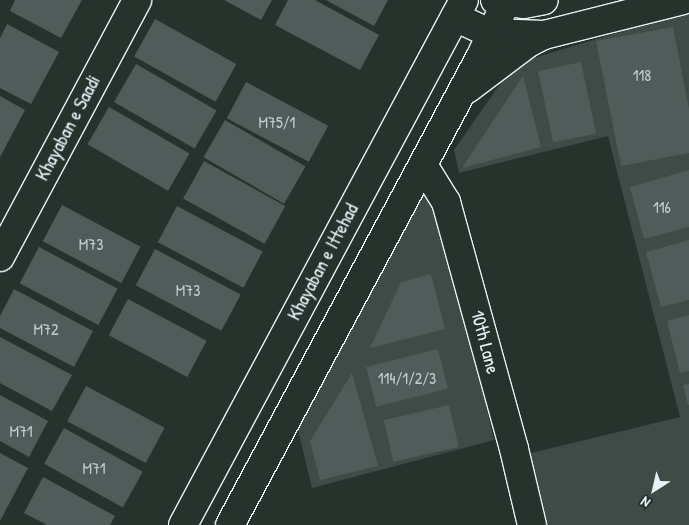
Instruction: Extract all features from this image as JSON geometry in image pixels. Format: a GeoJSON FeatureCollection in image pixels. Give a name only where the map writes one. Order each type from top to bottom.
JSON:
{"type":"FeatureCollection","features":[{"type":"Feature","properties":{"kind":"main road","name":"Khayaban e Saadi"},"geometry":{"type":"LineString","coordinates":[[0,257],[137,0]]}},
{"type":"Feature","properties":{"kind":"main road"},"geometry":{"type":"LineString","coordinates":[[230,525],[461,93],[490,33],[502,1],[524,4],[544,0]]}},
{"type":"Feature","properties":{"kind":"main road"},"geometry":{"type":"LineString","coordinates":[[461,93],[528,43],[544,35],[683,0]]}},
{"type":"Feature","properties":{"kind":"main road"},"geometry":{"type":"LineString","coordinates":[[459,9],[490,33],[544,35]]}},
{"type":"Feature","properties":{"kind":"main road","name":"Khayaban e Ittehad"},"geometry":{"type":"LineString","coordinates":[[183,525],[459,9]]}},
{"type":"Feature","properties":{"kind":"main road","name":"10th Lane"},"geometry":{"type":"LineString","coordinates":[[423,165],[446,202],[514,449],[532,525]]}},
{"type":"Feature","properties":{"kind":"shaded area"},"geometry":{"type":"Polygon","coordinates":[[[689,11],[689,525],[545,525],[527,454],[680,417],[608,136],[459,173],[454,150],[514,64],[689,11]]]}},
{"type":"Feature","properties":{"kind":"shaded area"},"geometry":{"type":"Polygon","coordinates":[[[427,185],[442,213],[494,440],[312,488],[298,430],[427,185]]]}},
{"type":"Feature","properties":{"kind":"building"},"geometry":{"type":"Polygon","coordinates":[[[15,0],[82,0],[61,38],[10,11],[15,0]]]}},
{"type":"Feature","properties":{"kind":"building"},"geometry":{"type":"Polygon","coordinates":[[[224,0],[272,0],[261,20],[224,0]]]}},
{"type":"Feature","properties":{"kind":"building"},"geometry":{"type":"Polygon","coordinates":[[[288,0],[315,0],[379,35],[360,70],[275,25],[288,0]]]}},
{"type":"Feature","properties":{"kind":"building"},"geometry":{"type":"Polygon","coordinates":[[[326,0],[388,0],[374,26],[326,0]]]}},
{"type":"Feature","properties":{"kind":"building"},"geometry":{"type":"Polygon","coordinates":[[[155,19],[236,64],[215,102],[134,57],[155,19]]]}},
{"type":"Feature","properties":{"kind":"building"},"geometry":{"type":"Polygon","coordinates":[[[7,24],[59,52],[31,104],[0,88],[0,38],[7,24]]]}},
{"type":"Feature","properties":{"kind":"building"},"geometry":{"type":"Polygon","coordinates":[[[673,27],[689,109],[689,153],[621,166],[596,41],[673,27]]]}},
{"type":"Feature","properties":{"kind":"building"},"geometry":{"type":"Polygon","coordinates":[[[581,62],[596,133],[553,143],[538,71],[581,62]]]}},
{"type":"Feature","properties":{"kind":"building"},"geometry":{"type":"Polygon","coordinates":[[[136,64],[217,110],[195,149],[114,102],[136,64]]]}},
{"type":"Feature","properties":{"kind":"building"},"geometry":{"type":"Polygon","coordinates":[[[523,76],[541,147],[462,168],[523,76]]]}},
{"type":"Feature","properties":{"kind":"building"},"geometry":{"type":"Polygon","coordinates":[[[246,82],[328,126],[309,162],[227,118],[246,82]]]}},
{"type":"Feature","properties":{"kind":"building"},"geometry":{"type":"Polygon","coordinates":[[[0,96],[25,110],[0,157],[0,96]]]}},
{"type":"Feature","properties":{"kind":"building"},"geometry":{"type":"Polygon","coordinates":[[[109,107],[190,154],[168,191],[88,144],[109,107]]]}},
{"type":"Feature","properties":{"kind":"building"},"geometry":{"type":"Polygon","coordinates":[[[225,120],[306,166],[284,204],[204,157],[225,120]]]}},
{"type":"Feature","properties":{"kind":"building"},"geometry":{"type":"Polygon","coordinates":[[[204,161],[285,206],[264,244],[183,199],[204,161]]]}},
{"type":"Feature","properties":{"kind":"building"},"geometry":{"type":"Polygon","coordinates":[[[689,170],[689,227],[644,239],[630,187],[689,170]]]}},
{"type":"Feature","properties":{"kind":"building"},"geometry":{"type":"Polygon","coordinates":[[[62,205],[141,247],[121,283],[43,241],[62,205]]]}},
{"type":"Feature","properties":{"kind":"building"},"geometry":{"type":"Polygon","coordinates":[[[177,206],[263,252],[243,288],[158,242],[177,206]]]}},
{"type":"Feature","properties":{"kind":"building"},"geometry":{"type":"Polygon","coordinates":[[[689,240],[689,300],[661,307],[646,252],[689,240]]]}},
{"type":"Feature","properties":{"kind":"building"},"geometry":{"type":"Polygon","coordinates":[[[39,247],[118,289],[98,325],[20,283],[39,247]]]}},
{"type":"Feature","properties":{"kind":"building"},"geometry":{"type":"Polygon","coordinates":[[[155,249],[241,295],[221,331],[136,285],[155,249]]]}},
{"type":"Feature","properties":{"kind":"building"},"geometry":{"type":"Polygon","coordinates":[[[431,274],[445,329],[370,348],[401,282],[431,274]]]}},
{"type":"Feature","properties":{"kind":"building"},"geometry":{"type":"Polygon","coordinates":[[[14,289],[93,331],[74,367],[0,328],[0,316],[14,289]]]}},
{"type":"Feature","properties":{"kind":"building"},"geometry":{"type":"Polygon","coordinates":[[[128,299],[207,341],[187,377],[109,335],[128,299]]]}},
{"type":"Feature","properties":{"kind":"building"},"geometry":{"type":"Polygon","coordinates":[[[689,315],[689,371],[680,373],[667,321],[689,315]]]}},
{"type":"Feature","properties":{"kind":"building"},"geometry":{"type":"Polygon","coordinates":[[[0,337],[72,375],[52,411],[0,383],[0,337]]]}},
{"type":"Feature","properties":{"kind":"building"},"geometry":{"type":"Polygon","coordinates":[[[438,349],[448,389],[376,407],[366,367],[438,349]]]}},
{"type":"Feature","properties":{"kind":"building"},"geometry":{"type":"Polygon","coordinates":[[[352,373],[378,466],[320,480],[310,441],[352,373]]]}},
{"type":"Feature","properties":{"kind":"building"},"geometry":{"type":"Polygon","coordinates":[[[689,384],[689,405],[688,405],[683,385],[689,384]]]}},
{"type":"Feature","properties":{"kind":"building"},"geometry":{"type":"Polygon","coordinates":[[[86,386],[165,428],[146,463],[67,421],[86,386]]]}},
{"type":"Feature","properties":{"kind":"building"},"geometry":{"type":"Polygon","coordinates":[[[0,395],[48,421],[29,457],[0,441],[0,395]]]}},
{"type":"Feature","properties":{"kind":"building"},"geometry":{"type":"Polygon","coordinates":[[[449,405],[459,447],[393,462],[384,420],[449,405]]]}},
{"type":"Feature","properties":{"kind":"building"},"geometry":{"type":"Polygon","coordinates":[[[64,428],[143,472],[123,507],[44,464],[64,428]]]}},
{"type":"Feature","properties":{"kind":"building"},"geometry":{"type":"Polygon","coordinates":[[[0,453],[28,468],[0,521],[0,453]]]}},
{"type":"Feature","properties":{"kind":"building"},"geometry":{"type":"Polygon","coordinates":[[[43,477],[115,516],[110,525],[47,525],[24,513],[43,477]]]}}]}
